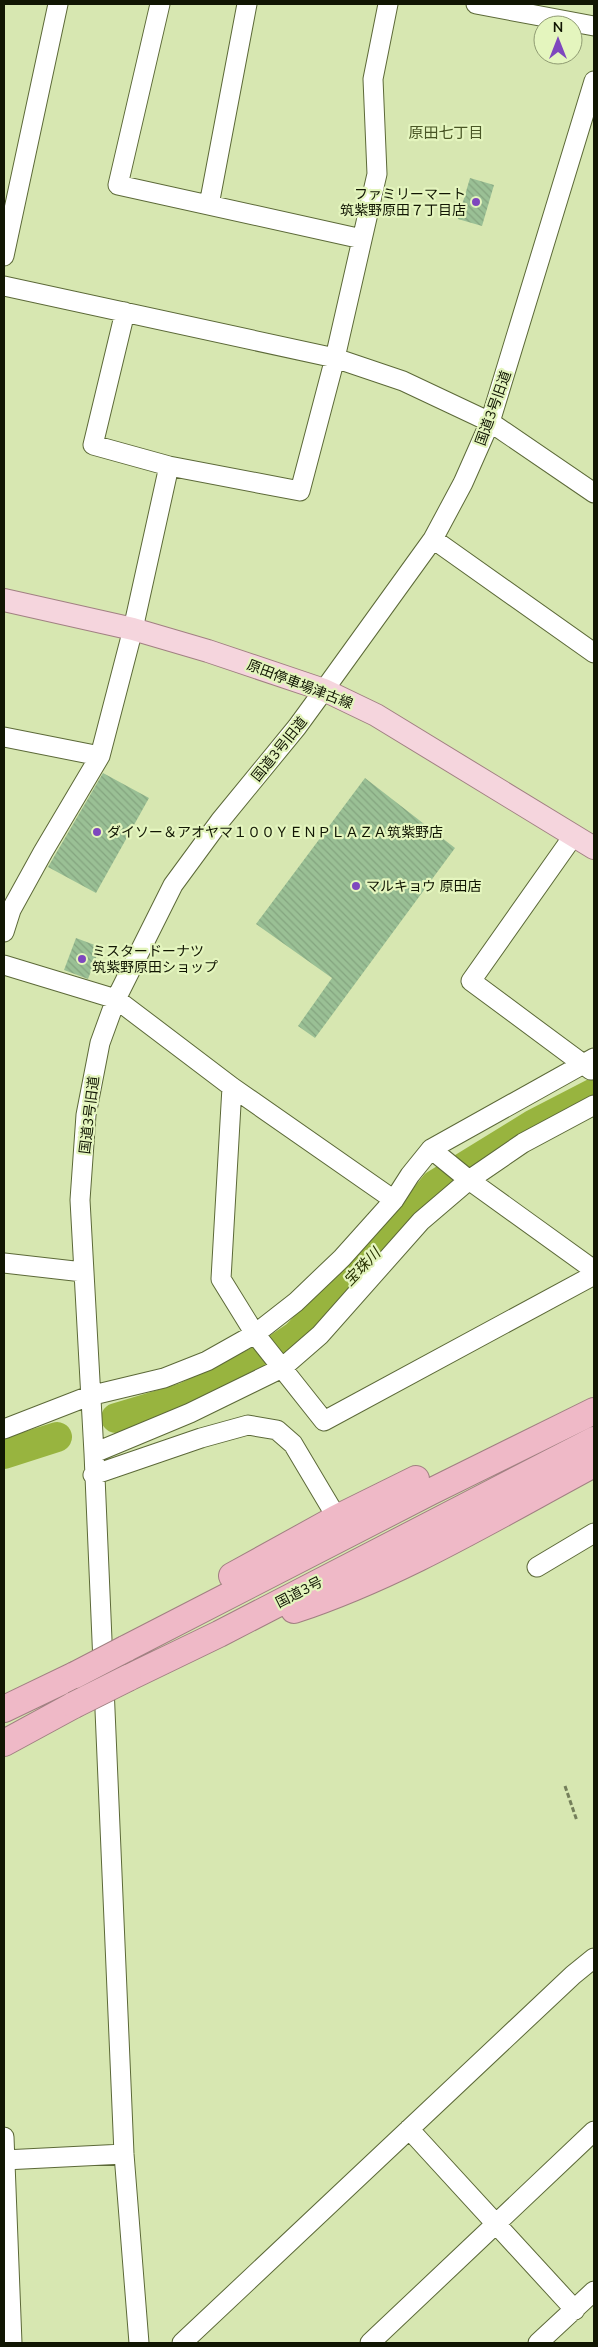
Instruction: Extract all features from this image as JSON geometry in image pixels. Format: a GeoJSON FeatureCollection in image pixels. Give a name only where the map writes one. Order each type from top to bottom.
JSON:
{"type":"FeatureCollection","features":[{"type":"Feature","properties":{"kind":"highway"},"geometry":{"type":"LineString","coordinates":[[155,1635],[176,1611],[237,1573],[337,1518],[594,1392]]}},
{"type":"Feature","properties":{"kind":"highway","name":"国道3号"},"geometry":{"type":"LineString","coordinates":[[4,1709],[155,1635],[430,1492],[594,1411]]}},
{"type":"Feature","properties":{"kind":"highway","name":"国道3号"},"geometry":{"type":"LineString","coordinates":[[4,1743],[594,1440]]}},
{"type":"Feature","properties":{"kind":"highway"},"geometry":{"type":"LineString","coordinates":[[219,1634],[326,1599],[412,1561],[594,1464]]}},
{"type":"Feature","properties":{"kind":"main road","name":"原田停車場津古線"},"geometry":{"type":"LineString","coordinates":[[4,600],[133,629],[208,651],[324,690],[376,714],[594,848]]}},
{"type":"Feature","properties":{"kind":"street"},"geometry":{"type":"LineString","coordinates":[[4,256],[58,4]]}},
{"type":"Feature","properties":{"kind":"street"},"geometry":{"type":"LineString","coordinates":[[160,4],[118,185],[362,240]]}},
{"type":"Feature","properties":{"kind":"street"},"geometry":{"type":"LineString","coordinates":[[209,205],[247,4]]}},
{"type":"Feature","properties":{"kind":"street"},"geometry":{"type":"LineString","coordinates":[[125,312],[94,445],[169,466],[300,491],[335,358],[377,174],[373,79],[388,4]]}},
{"type":"Feature","properties":{"kind":"street"},"geometry":{"type":"LineString","coordinates":[[476,4],[512,7],[594,26]]}},
{"type":"Feature","properties":{"kind":"street","name":"国道3号旧道"},"geometry":{"type":"LineString","coordinates":[[139,2343],[124,2154],[94,1453],[89,1396],[80,1200],[86,1115],[100,1043],[116,999],[173,885],[220,821],[297,727],[324,690],[433,539],[463,484],[490,422],[590,113],[594,81]]}},
{"type":"Feature","properties":{"kind":"street"},"geometry":{"type":"LineString","coordinates":[[4,286],[335,358],[403,381],[490,422],[594,492]]}},
{"type":"Feature","properties":{"kind":"street"},"geometry":{"type":"LineString","coordinates":[[4,932],[11,910],[100,756],[133,629],[169,466]]}},
{"type":"Feature","properties":{"kind":"street"},"geometry":{"type":"LineString","coordinates":[[433,539],[594,653]]}},
{"type":"Feature","properties":{"kind":"street"},"geometry":{"type":"LineString","coordinates":[[4,737],[100,756]]}},
{"type":"Feature","properties":{"kind":"street"},"geometry":{"type":"LineString","coordinates":[[4,1429],[89,1396],[164,1378],[207,1361],[255,1334],[296,1302],[342,1258],[394,1200],[410,1175],[431,1149],[590,1064],[472,981],[574,835]]}},
{"type":"Feature","properties":{"kind":"street"},"geometry":{"type":"LineString","coordinates":[[4,966],[116,999],[232,1087],[394,1200]]}},
{"type":"Feature","properties":{"kind":"street"},"geometry":{"type":"LineString","coordinates":[[232,1087],[221,1279],[255,1334],[324,1421],[594,1275]]}},
{"type":"Feature","properties":{"kind":"street"},"geometry":{"type":"LineString","coordinates":[[94,1453],[190,1413],[282,1368],[320,1335],[421,1220],[469,1180],[523,1143],[594,1105]]}},
{"type":"Feature","properties":{"kind":"street"},"geometry":{"type":"LineString","coordinates":[[431,1149],[469,1180],[594,1270]]}},
{"type":"Feature","properties":{"kind":"street"},"geometry":{"type":"LineString","coordinates":[[4,1263],[83,1272]]}},
{"type":"Feature","properties":{"kind":"street"},"geometry":{"type":"LineString","coordinates":[[94,1475],[201,1438],[248,1425],[277,1430],[293,1444],[337,1518]]}},
{"type":"Feature","properties":{"kind":"street"},"geometry":{"type":"LineString","coordinates":[[537,1567],[594,1533]]}},
{"type":"Feature","properties":{"kind":"street"},"geometry":{"type":"LineString","coordinates":[[182,2343],[594,1958]]}},
{"type":"Feature","properties":{"kind":"street"},"geometry":{"type":"LineString","coordinates":[[409,2129],[575,2310]]}},
{"type":"Feature","properties":{"kind":"street"},"geometry":{"type":"LineString","coordinates":[[370,2343],[497,2225],[594,2131]]}},
{"type":"Feature","properties":{"kind":"street"},"geometry":{"type":"LineString","coordinates":[[4,2138],[6,2266],[12,2343]]}},
{"type":"Feature","properties":{"kind":"street"},"geometry":{"type":"LineString","coordinates":[[4,2160],[124,2154]]}},
{"type":"Feature","properties":{"kind":"street"},"geometry":{"type":"LineString","coordinates":[[538,2343],[594,2291]]}},
{"type":"Feature","properties":{"kind":"path"},"geometry":{"type":"LineString","coordinates":[[564,1786],[577,1821]]}},
{"type":"Feature","properties":{"kind":"building","name":"ファミリーマート 筑紫野原田７丁目店"},"geometry":{"type":"Polygon","coordinates":[[[470,178],[494,185],[482,226],[458,219],[470,178]]]}},
{"type":"Feature","properties":{"kind":"building","name":"ダイソー＆アオヤマ１００ＹＥＮＰＬＡＺＡ筑紫野店"},"geometry":{"type":"Polygon","coordinates":[[[103,773],[149,798],[96,893],[48,867],[103,773]]]}},
{"type":"Feature","properties":{"kind":"building","name":"マルキョウ 原田店"},"geometry":{"type":"Polygon","coordinates":[[[365,778],[455,848],[315,1038],[298,1026],[332,978],[256,924],[365,778]]]}},
{"type":"Feature","properties":{"kind":"building","name":"ミスタードーナツ 筑紫野原田ショップ"},"geometry":{"type":"Polygon","coordinates":[[[76,938],[100,947],[88,979],[64,970],[76,938]]]}},
{"type":"Feature","properties":{"kind":"waterway","name":"宝珠川"},"geometry":{"type":"LineString","coordinates":[[116,1418],[186,1397],[259,1361],[296,1336],[403,1225],[435,1185],[534,1124],[594,1093]]}},
{"type":"Feature","properties":{"kind":"waterway","name":"宝珠川"},"geometry":{"type":"LineString","coordinates":[[4,1454],[57,1437]]}},
{"type":"Feature","properties":{"kind":"place","name":"ファミリーマート 筑紫野原田７丁目店"},"geometry":{"type":"Point","coordinates":[476,202]}},
{"type":"Feature","properties":{"kind":"place","name":"ダイソー＆アオヤマ１００ＹＥＮＰＬＡＺＡ筑紫野店"},"geometry":{"type":"Point","coordinates":[97,832]}},
{"type":"Feature","properties":{"kind":"place","name":"マルキョウ 原田店"},"geometry":{"type":"Point","coordinates":[356,886]}},
{"type":"Feature","properties":{"kind":"place","name":"ミスタードーナツ 筑紫野原田ショップ"},"geometry":{"type":"Point","coordinates":[82,959]}},
{"type":"Feature","properties":{"kind":"district","name":"原田七丁目"},"geometry":{"type":"Point","coordinates":[446,133]}}]}
